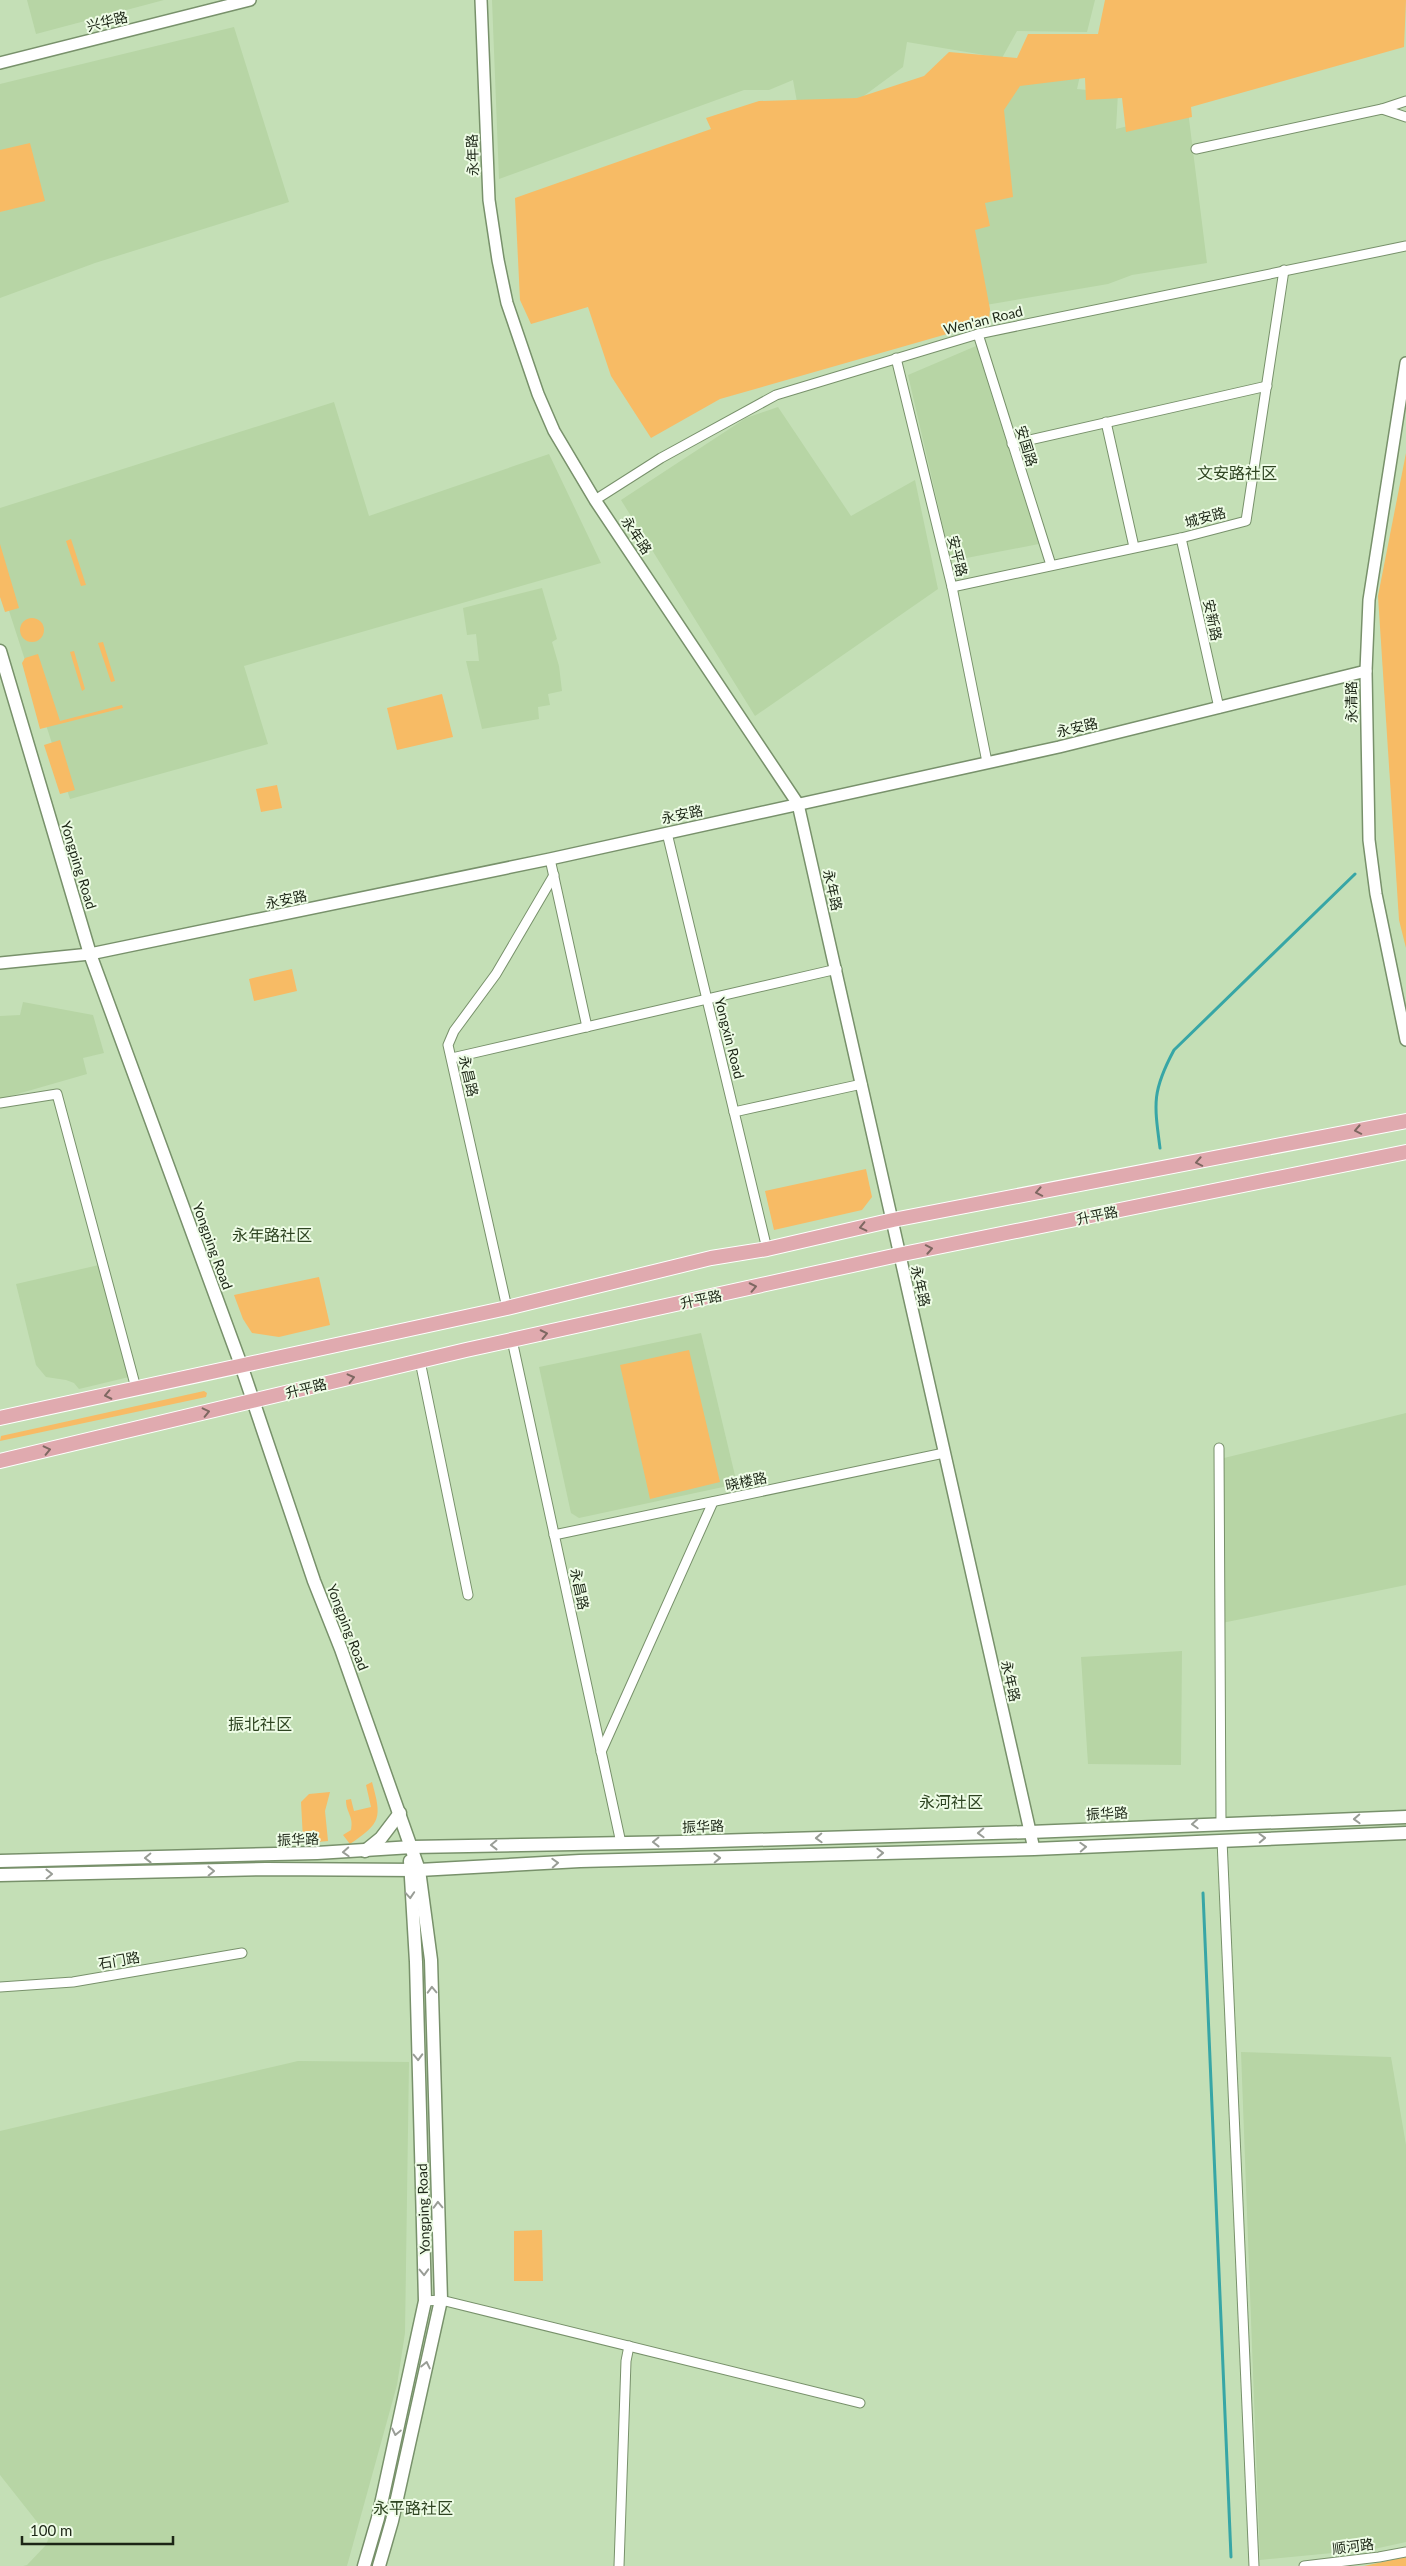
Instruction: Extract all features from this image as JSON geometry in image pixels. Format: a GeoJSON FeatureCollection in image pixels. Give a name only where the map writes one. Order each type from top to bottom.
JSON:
{"type":"FeatureCollection","features":[{"type":"Feature","properties":{"kind":"main road","name":"Yongping Road"},"geometry":{"type":"LineString","coordinates":[[0,651],[90,954],[241,1366],[314,1581],[412,1846],[425,2301],[378,2518],[364,2566]]}},
{"type":"Feature","properties":{"kind":"main road"},"geometry":{"type":"LineString","coordinates":[[0,1418],[507,1308],[711,1258],[767,1249],[893,1220],[1406,1121]]}},
{"type":"Feature","properties":{"kind":"main road","name":"升平路"},"geometry":{"type":"LineString","coordinates":[[0,1461],[420,1361],[898,1255],[1406,1152]]}},
{"type":"Feature","properties":{"kind":"main road"},"geometry":{"type":"LineString","coordinates":[[366,1851],[381,1838],[400,1814]]}},
{"type":"Feature","properties":{"kind":"main road","name":"振华路"},"geometry":{"type":"LineString","coordinates":[[0,1861],[366,1851],[412,1846],[1030,1832],[1406,1817]]}},
{"type":"Feature","properties":{"kind":"main road"},"geometry":{"type":"LineString","coordinates":[[0,1875],[266,1869],[414,1870],[580,1861],[1034,1849],[1406,1833]]}},
{"type":"Feature","properties":{"kind":"main road","name":"Yongping Road"},"geometry":{"type":"LineString","coordinates":[[379,2566],[392,2521],[441,2300],[431,1960],[414,1870]]}},
{"type":"Feature","properties":{"kind":"street","name":"兴华路"},"geometry":{"type":"LineString","coordinates":[[0,63],[250,0]]}},
{"type":"Feature","properties":{"kind":"street","name":"永年路"},"geometry":{"type":"LineString","coordinates":[[481,0],[489,200],[507,303],[538,394],[554,431],[595,500],[798,804],[893,1220],[898,1255],[1034,1849]]}},
{"type":"Feature","properties":{"kind":"street"},"geometry":{"type":"LineString","coordinates":[[1196,149],[1382,109],[1406,101]]}},
{"type":"Feature","properties":{"kind":"street"},"geometry":{"type":"LineString","coordinates":[[1382,109],[1406,117]]}},
{"type":"Feature","properties":{"kind":"street","name":"Wen'an Road"},"geometry":{"type":"LineString","coordinates":[[595,500],[661,458],[776,395],[978,334],[1406,246]]}},
{"type":"Feature","properties":{"kind":"street","name":"城安路"},"geometry":{"type":"LineString","coordinates":[[952,588],[1050,565],[1181,538],[1246,521],[1284,270]]}},
{"type":"Feature","properties":{"kind":"street","name":"安国路"},"geometry":{"type":"LineString","coordinates":[[978,334],[1050,565]]}},
{"type":"Feature","properties":{"kind":"street","name":"安平路"},"geometry":{"type":"LineString","coordinates":[[896,358],[952,588],[987,762]]}},
{"type":"Feature","properties":{"kind":"street","name":"永清路"},"geometry":{"type":"LineString","coordinates":[[1406,363],[1369,600],[1366,671],[1370,840],[1376,894],[1406,1040]]}},
{"type":"Feature","properties":{"kind":"street"},"geometry":{"type":"LineString","coordinates":[[1012,444],[1266,386]]}},
{"type":"Feature","properties":{"kind":"street"},"geometry":{"type":"LineString","coordinates":[[1106,422],[1134,547]]}},
{"type":"Feature","properties":{"kind":"street","name":"安新路"},"geometry":{"type":"LineString","coordinates":[[1181,538],[1219,708]]}},
{"type":"Feature","properties":{"kind":"street","name":"永安路"},"geometry":{"type":"LineString","coordinates":[[0,963],[90,954],[550,859],[987,762],[1219,708],[1366,671]]}},
{"type":"Feature","properties":{"kind":"street","name":"Yongxin Road"},"geometry":{"type":"LineString","coordinates":[[667,833],[767,1249]]}},
{"type":"Feature","properties":{"kind":"street"},"geometry":{"type":"LineString","coordinates":[[550,859],[587,1027]]}},
{"type":"Feature","properties":{"kind":"street","name":"永昌路"},"geometry":{"type":"LineString","coordinates":[[507,1308],[448,1045],[454,1031],[496,974],[554,875]]}},
{"type":"Feature","properties":{"kind":"street"},"geometry":{"type":"LineString","coordinates":[[452,1058],[837,969]]}},
{"type":"Feature","properties":{"kind":"street"},"geometry":{"type":"LineString","coordinates":[[734,1112],[862,1084]]}},
{"type":"Feature","properties":{"kind":"street"},"geometry":{"type":"LineString","coordinates":[[0,1103],[58,1094],[136,1388]]}},
{"type":"Feature","properties":{"kind":"street","name":"永昌路"},"geometry":{"type":"LineString","coordinates":[[512,1340],[621,1842]]}},
{"type":"Feature","properties":{"kind":"street"},"geometry":{"type":"LineString","coordinates":[[420,1361],[468,1595]]}},
{"type":"Feature","properties":{"kind":"street"},"geometry":{"type":"LineString","coordinates":[[1219,1448],[1221,1823]]}},
{"type":"Feature","properties":{"kind":"street","name":"晓楼路"},"geometry":{"type":"LineString","coordinates":[[554,1535],[944,1454]]}},
{"type":"Feature","properties":{"kind":"street"},"geometry":{"type":"LineString","coordinates":[[601,1752],[713,1502]]}},
{"type":"Feature","properties":{"kind":"street"},"geometry":{"type":"LineString","coordinates":[[1222,1840],[1254,2566]]}},
{"type":"Feature","properties":{"kind":"street","name":"石门路"},"geometry":{"type":"LineString","coordinates":[[0,1987],[73,1982],[242,1953]]}},
{"type":"Feature","properties":{"kind":"street"},"geometry":{"type":"LineString","coordinates":[[425,2301],[441,2300],[860,2403]]}},
{"type":"Feature","properties":{"kind":"street"},"geometry":{"type":"LineString","coordinates":[[619,2566],[626,2362],[629,2346]]}},
{"type":"Feature","properties":{"kind":"street","name":"顺河路"},"geometry":{"type":"LineString","coordinates":[[1304,2566],[1406,2552]]}},
{"type":"Feature","properties":{"kind":"shaded area"},"geometry":{"type":"Polygon","coordinates":[[[27,0],[164,0],[36,34],[27,0]]]}},
{"type":"Feature","properties":{"kind":"shaded area"},"geometry":{"type":"Polygon","coordinates":[[[492,0],[1095,0],[1087,32],[1017,31],[1002,58],[907,42],[903,67],[861,98],[797,102],[793,80],[769,90],[744,90],[499,179],[492,0]]]}},
{"type":"Feature","properties":{"kind":"shaded area"},"geometry":{"type":"Polygon","coordinates":[[[1105,0],[1406,0],[1404,47],[1191,107],[1192,117],[1126,132],[1122,98],[1086,100],[1085,78],[1020,86],[1004,110],[1013,197],[985,203],[990,226],[975,230],[990,309],[989,319],[975,326],[720,399],[651,438],[611,376],[588,307],[531,324],[520,300],[515,198],[711,129],[706,118],[759,101],[857,98],[924,76],[949,52],[1017,58],[1028,34],[1098,34],[1105,0]]]}},
{"type":"Feature","properties":{"kind":"shaded area"},"geometry":{"type":"Polygon","coordinates":[[[234,27],[289,202],[95,263],[0,298],[0,84],[234,27]]]}},
{"type":"Feature","properties":{"kind":"shaded area"},"geometry":{"type":"Polygon","coordinates":[[[1083,62],[1077,89],[1118,93],[1116,129],[1188,111],[1207,263],[1132,275],[1108,284],[980,306],[962,225],[992,89],[1083,62]]]}},
{"type":"Feature","properties":{"kind":"shaded area"},"geometry":{"type":"Polygon","coordinates":[[[30,143],[45,201],[0,212],[0,150],[30,143]]]}},
{"type":"Feature","properties":{"kind":"shaded area"},"geometry":{"type":"Polygon","coordinates":[[[976,346],[1039,544],[951,561],[908,375],[976,346]]]}},
{"type":"Feature","properties":{"kind":"shaded area"},"geometry":{"type":"Polygon","coordinates":[[[334,402],[369,516],[549,454],[601,563],[244,666],[268,744],[70,799],[0,583],[0,508],[334,402]]]}},
{"type":"Feature","properties":{"kind":"shaded area"},"geometry":{"type":"Polygon","coordinates":[[[778,407],[851,516],[915,480],[938,589],[755,716],[621,500],[746,418],[778,407]]]}},
{"type":"Feature","properties":{"kind":"shaded area"},"geometry":{"type":"Polygon","coordinates":[[[1406,453],[1406,948],[1399,920],[1378,596],[1406,453]]]}},
{"type":"Feature","properties":{"kind":"shaded area"},"geometry":{"type":"Polygon","coordinates":[[[71,539],[86,585],[81,586],[66,541],[71,539]]]}},
{"type":"Feature","properties":{"kind":"shaded area"},"geometry":{"type":"Polygon","coordinates":[[[0,544],[19,608],[5,612],[0,597],[0,544]]]}},
{"type":"Feature","properties":{"kind":"shaded area"},"geometry":{"type":"Polygon","coordinates":[[[542,588],[557,639],[552,642],[559,666],[562,691],[548,694],[550,705],[538,707],[539,719],[482,729],[466,661],[479,661],[476,634],[467,635],[463,608],[542,588]]]}},
{"type":"Feature","properties":{"kind":"shaded area"},"geometry":{"type":"Polygon","coordinates":[[[32,618],[41,621],[44,630],[41,639],[32,642],[23,639],[20,630],[23,621],[32,618]]]}},
{"type":"Feature","properties":{"kind":"shaded area"},"geometry":{"type":"Polygon","coordinates":[[[103,642],[115,681],[111,682],[98,643],[103,642]]]}},
{"type":"Feature","properties":{"kind":"shaded area"},"geometry":{"type":"Polygon","coordinates":[[[74,651],[85,689],[82,691],[70,652],[74,651]]]}},
{"type":"Feature","properties":{"kind":"shaded area"},"geometry":{"type":"Polygon","coordinates":[[[38,654],[60,721],[122,705],[123,708],[40,729],[22,663],[25,658],[38,654]]]}},
{"type":"Feature","properties":{"kind":"shaded area"},"geometry":{"type":"Polygon","coordinates":[[[442,694],[453,737],[397,750],[387,708],[442,694]]]}},
{"type":"Feature","properties":{"kind":"shaded area"},"geometry":{"type":"Polygon","coordinates":[[[60,740],[75,790],[60,794],[44,745],[60,740]]]}},
{"type":"Feature","properties":{"kind":"shaded area"},"geometry":{"type":"Polygon","coordinates":[[[277,785],[282,808],[261,812],[256,789],[277,785]]]}},
{"type":"Feature","properties":{"kind":"shaded area"},"geometry":{"type":"Polygon","coordinates":[[[292,969],[297,991],[254,1001],[249,979],[292,969]]]}},
{"type":"Feature","properties":{"kind":"shaded area"},"geometry":{"type":"Polygon","coordinates":[[[23,1002],[93,1015],[104,1053],[83,1058],[87,1074],[0,1099],[0,1016],[20,1015],[23,1002]]]}},
{"type":"Feature","properties":{"kind":"shaded area"},"geometry":{"type":"Polygon","coordinates":[[[866,1169],[872,1197],[862,1210],[774,1230],[765,1191],[866,1169]]]}},
{"type":"Feature","properties":{"kind":"shaded area"},"geometry":{"type":"Polygon","coordinates":[[[99,1265],[129,1377],[79,1389],[74,1383],[66,1380],[46,1377],[36,1365],[16,1284],[99,1265]]]}},
{"type":"Feature","properties":{"kind":"shaded area"},"geometry":{"type":"Polygon","coordinates":[[[319,1277],[330,1325],[279,1337],[252,1333],[243,1319],[234,1295],[319,1277]]]}},
{"type":"Feature","properties":{"kind":"shaded area"},"geometry":{"type":"Polygon","coordinates":[[[701,1333],[737,1484],[579,1518],[571,1513],[539,1367],[701,1333]]]}},
{"type":"Feature","properties":{"kind":"shaded area"},"geometry":{"type":"Polygon","coordinates":[[[689,1350],[720,1482],[650,1499],[620,1365],[689,1350]]]}},
{"type":"Feature","properties":{"kind":"shaded area"},"geometry":{"type":"Polygon","coordinates":[[[204,1391],[207,1393],[206,1397],[0,1441],[1,1436],[204,1391]]]}},
{"type":"Feature","properties":{"kind":"shaded area"},"geometry":{"type":"Polygon","coordinates":[[[1406,1413],[1406,1585],[1222,1623],[1224,1458],[1406,1413]]]}},
{"type":"Feature","properties":{"kind":"shaded area"},"geometry":{"type":"Polygon","coordinates":[[[1182,1651],[1181,1765],[1088,1764],[1081,1657],[1182,1651]]]}},
{"type":"Feature","properties":{"kind":"shaded area"},"geometry":{"type":"Polygon","coordinates":[[[372,1782],[378,1812],[376,1819],[368,1831],[350,1844],[343,1835],[351,1830],[352,1825],[346,1800],[351,1799],[354,1811],[371,1807],[366,1785],[372,1782]]]}},
{"type":"Feature","properties":{"kind":"shaded area"},"geometry":{"type":"Polygon","coordinates":[[[330,1792],[325,1811],[328,1841],[307,1843],[303,1839],[301,1802],[309,1794],[330,1792]]]}},
{"type":"Feature","properties":{"kind":"shaded area"},"geometry":{"type":"Polygon","coordinates":[[[1241,2052],[1391,2057],[1406,2145],[1406,2542],[1374,2549],[1260,2560],[1241,2052]]]}},
{"type":"Feature","properties":{"kind":"shaded area"},"geometry":{"type":"Polygon","coordinates":[[[298,2061],[409,2062],[405,2333],[397,2385],[347,2566],[23,2566],[27,2565],[46,2545],[49,2537],[0,2475],[0,2131],[298,2061]]]}},
{"type":"Feature","properties":{"kind":"shaded area"},"geometry":{"type":"Polygon","coordinates":[[[542,2230],[543,2281],[514,2281],[514,2231],[542,2230]]]}},
{"type":"Feature","properties":{"kind":"shaded area"},"geometry":{"type":"Polygon","coordinates":[[[1406,2557],[1406,2566],[1364,2566],[1406,2557]]]}},
{"type":"Feature","properties":{"kind":"waterway"},"geometry":{"type":"LineString","coordinates":[[1160,1148],[1156,1098],[1162,1076],[1174,1050],[1355,874]]}},
{"type":"Feature","properties":{"kind":"waterway"},"geometry":{"type":"LineString","coordinates":[[1203,1893],[1231,2557]]}},
{"type":"Feature","properties":{"kind":"district","name":"文安路社区"},"geometry":{"type":"Point","coordinates":[1237,472]}},
{"type":"Feature","properties":{"kind":"district","name":"永年路社区"},"geometry":{"type":"Point","coordinates":[272,1234]}},
{"type":"Feature","properties":{"kind":"district","name":"振北社区"},"geometry":{"type":"Point","coordinates":[260,1723]}},
{"type":"Feature","properties":{"kind":"district","name":"永河社区"},"geometry":{"type":"Point","coordinates":[951,1801]}},
{"type":"Feature","properties":{"kind":"district","name":"永平路社区"},"geometry":{"type":"Point","coordinates":[413,2507]}}]}
